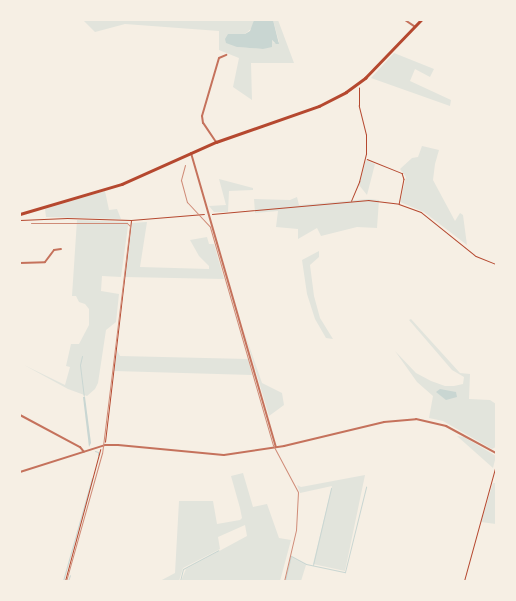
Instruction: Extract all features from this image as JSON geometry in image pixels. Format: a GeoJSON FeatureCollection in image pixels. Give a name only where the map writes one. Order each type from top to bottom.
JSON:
{"type":"FeatureCollection","features":[{"type":"Feature","properties":{"kind":"main road"},"geometry":{"type":"LineString","coordinates":[[20,214],[122,184],[216,142],[320,106],[358,84],[421,20]]}},
{"type":"Feature","properties":{"kind":"street"},"geometry":{"type":"LineString","coordinates":[[405,20],[414,26]]}},
{"type":"Feature","properties":{"kind":"street"},"geometry":{"type":"LineString","coordinates":[[216,142],[203,123],[202,116],[219,58],[226,55]]}},
{"type":"Feature","properties":{"kind":"street"},"geometry":{"type":"LineString","coordinates":[[191,153],[276,447]]}},
{"type":"Feature","properties":{"kind":"street"},"geometry":{"type":"LineString","coordinates":[[20,263],[45,262],[54,250],[61,249]]}},
{"type":"Feature","properties":{"kind":"street"},"geometry":{"type":"LineString","coordinates":[[20,415],[80,447],[84,452]]}},
{"type":"Feature","properties":{"kind":"street"},"geometry":{"type":"LineString","coordinates":[[20,472],[105,446],[118,445],[213,456],[276,447],[384,422],[416,418],[446,426],[496,453]]}},
{"type":"Feature","properties":{"kind":"path"},"geometry":{"type":"LineString","coordinates":[[350,202],[366,158],[367,142],[359,106],[358,84]]}},
{"type":"Feature","properties":{"kind":"path"},"geometry":{"type":"LineString","coordinates":[[366,158],[402,173],[404,179],[399,204]]}},
{"type":"Feature","properties":{"kind":"path"},"geometry":{"type":"LineString","coordinates":[[20,220],[67,218],[131,220],[368,200],[399,204],[421,212],[476,256],[496,264]]}},
{"type":"Feature","properties":{"kind":"path"},"geometry":{"type":"LineString","coordinates":[[105,446],[131,220]]}},
{"type":"Feature","properties":{"kind":"path"},"geometry":{"type":"LineString","coordinates":[[66,581],[99,460],[100,447]]}},
{"type":"Feature","properties":{"kind":"path"},"geometry":{"type":"LineString","coordinates":[[464,581],[496,465]]}},
{"type":"Feature","properties":{"kind":"shaded area"},"geometry":{"type":"Polygon","coordinates":[[[83,20],[254,20],[252,28],[245,34],[237,47],[263,49],[271,44],[272,40],[274,43],[279,42],[273,20],[278,20],[294,63],[251,63],[252,100],[233,87],[239,58],[219,50],[219,31],[125,24],[95,32],[83,20]]]}},
{"type":"Feature","properties":{"kind":"shaded area"},"geometry":{"type":"Polygon","coordinates":[[[254,20],[273,20],[279,44],[272,40],[272,47],[263,49],[237,47],[226,43],[225,39],[228,34],[245,34],[250,31],[254,20]]]}},
{"type":"Feature","properties":{"kind":"shaded area"},"geometry":{"type":"Polygon","coordinates":[[[394,53],[434,69],[430,77],[415,69],[410,81],[451,100],[450,106],[371,78],[394,53]]]}},
{"type":"Feature","properties":{"kind":"shaded area"},"geometry":{"type":"Polygon","coordinates":[[[422,146],[439,150],[433,180],[455,221],[460,213],[463,215],[467,245],[424,212],[400,202],[406,177],[400,169],[412,158],[418,157],[422,146]]]}},
{"type":"Feature","properties":{"kind":"shaded area"},"geometry":{"type":"Polygon","coordinates":[[[366,160],[375,164],[367,195],[359,185],[366,160]]]}},
{"type":"Feature","properties":{"kind":"shaded area"},"geometry":{"type":"Polygon","coordinates":[[[219,179],[253,188],[253,190],[229,191],[228,212],[214,212],[209,206],[226,205],[219,179]]]}},
{"type":"Feature","properties":{"kind":"shaded area"},"geometry":{"type":"Polygon","coordinates":[[[105,191],[109,210],[117,209],[121,219],[46,217],[45,209],[105,191]]]}},
{"type":"Feature","properties":{"kind":"shaded area"},"geometry":{"type":"Polygon","coordinates":[[[297,197],[299,205],[368,199],[379,200],[377,228],[357,227],[321,236],[317,228],[298,239],[298,229],[276,227],[278,211],[255,213],[254,199],[290,200],[297,197]]]}},
{"type":"Feature","properties":{"kind":"shaded area"},"geometry":{"type":"Polygon","coordinates":[[[77,220],[128,222],[121,277],[102,276],[101,291],[119,294],[116,322],[106,330],[98,383],[95,389],[87,396],[68,389],[24,365],[65,385],[70,367],[66,366],[71,344],[79,344],[89,325],[89,309],[85,304],[79,302],[76,296],[72,296],[77,220]]]}},
{"type":"Feature","properties":{"kind":"shaded area"},"geometry":{"type":"Polygon","coordinates":[[[147,222],[140,267],[209,269],[209,266],[199,256],[190,240],[207,237],[209,244],[214,244],[224,279],[125,277],[132,223],[147,222]]]}},
{"type":"Feature","properties":{"kind":"shaded area"},"geometry":{"type":"Polygon","coordinates":[[[319,251],[319,257],[310,265],[314,296],[320,318],[333,339],[326,338],[315,319],[307,294],[302,260],[319,251]]]}},
{"type":"Feature","properties":{"kind":"shaded area"},"geometry":{"type":"Polygon","coordinates":[[[411,319],[460,373],[470,374],[469,399],[490,400],[496,404],[496,447],[492,449],[443,421],[429,418],[433,396],[417,382],[395,351],[416,373],[431,381],[445,386],[454,386],[463,384],[464,377],[452,370],[409,320],[411,319]]]}},
{"type":"Feature","properties":{"kind":"shaded area"},"geometry":{"type":"Polygon","coordinates":[[[244,331],[262,383],[282,393],[284,405],[269,416],[244,331]]]}},
{"type":"Feature","properties":{"kind":"shaded area"},"geometry":{"type":"Polygon","coordinates":[[[117,350],[120,356],[248,359],[252,375],[114,371],[117,350]]]}},
{"type":"Feature","properties":{"kind":"shaded area"},"geometry":{"type":"Polygon","coordinates":[[[440,389],[456,392],[457,397],[446,400],[436,392],[440,389]]]}},
{"type":"Feature","properties":{"kind":"shaded area"},"geometry":{"type":"Polygon","coordinates":[[[83,397],[85,397],[91,443],[89,447],[83,397]]]}},
{"type":"Feature","properties":{"kind":"shaded area"},"geometry":{"type":"Polygon","coordinates":[[[457,436],[464,437],[496,456],[493,468],[457,436]]]}},
{"type":"Feature","properties":{"kind":"shaded area"},"geometry":{"type":"Polygon","coordinates":[[[243,473],[253,507],[267,504],[279,538],[291,540],[280,581],[181,581],[186,569],[247,536],[245,525],[218,537],[220,549],[183,568],[179,581],[160,581],[175,573],[179,501],[213,501],[217,524],[240,520],[242,518],[240,508],[231,476],[243,473]]]}},
{"type":"Feature","properties":{"kind":"shaded area"},"geometry":{"type":"Polygon","coordinates":[[[365,475],[345,571],[313,564],[332,486],[300,493],[297,485],[301,487],[365,475]]]}},
{"type":"Feature","properties":{"kind":"shaded area"},"geometry":{"type":"Polygon","coordinates":[[[493,483],[496,483],[496,524],[481,522],[493,483]]]}},
{"type":"Feature","properties":{"kind":"shaded area"},"geometry":{"type":"Polygon","coordinates":[[[291,557],[306,565],[301,581],[286,581],[291,557]]]}},
{"type":"Feature","properties":{"kind":"waterway"},"geometry":{"type":"LineString","coordinates":[[82,356],[80,365],[84,396]]}},
{"type":"Feature","properties":{"kind":"waterway"},"geometry":{"type":"LineString","coordinates":[[95,451],[98,452],[98,455]]}},
{"type":"Feature","properties":{"kind":"waterway"},"geometry":{"type":"LineString","coordinates":[[63,581],[92,478]]}},
{"type":"Feature","properties":{"kind":"waterway"},"geometry":{"type":"LineString","coordinates":[[285,581],[291,556],[306,564],[345,572],[366,487]]}},
{"type":"Feature","properties":{"kind":"waterway"},"geometry":{"type":"LineString","coordinates":[[313,565],[331,488]]}},
{"type":"Feature","properties":{"kind":"waterway"},"geometry":{"type":"LineString","coordinates":[[180,581],[183,569],[218,550]]}},
{"type":"Feature","properties":{"kind":"waterway"},"geometry":{"type":"LineString","coordinates":[[68,581],[70,575]]}},
{"type":"Feature","properties":{"kind":"railway"},"geometry":{"type":"LineString","coordinates":[[185,165],[181,180],[187,202],[210,227],[273,445],[298,492],[296,530],[284,581]]}},
{"type":"Feature","properties":{"kind":"railway"},"geometry":{"type":"LineString","coordinates":[[31,223],[127,223],[130,226],[102,453],[66,581]]}}]}
